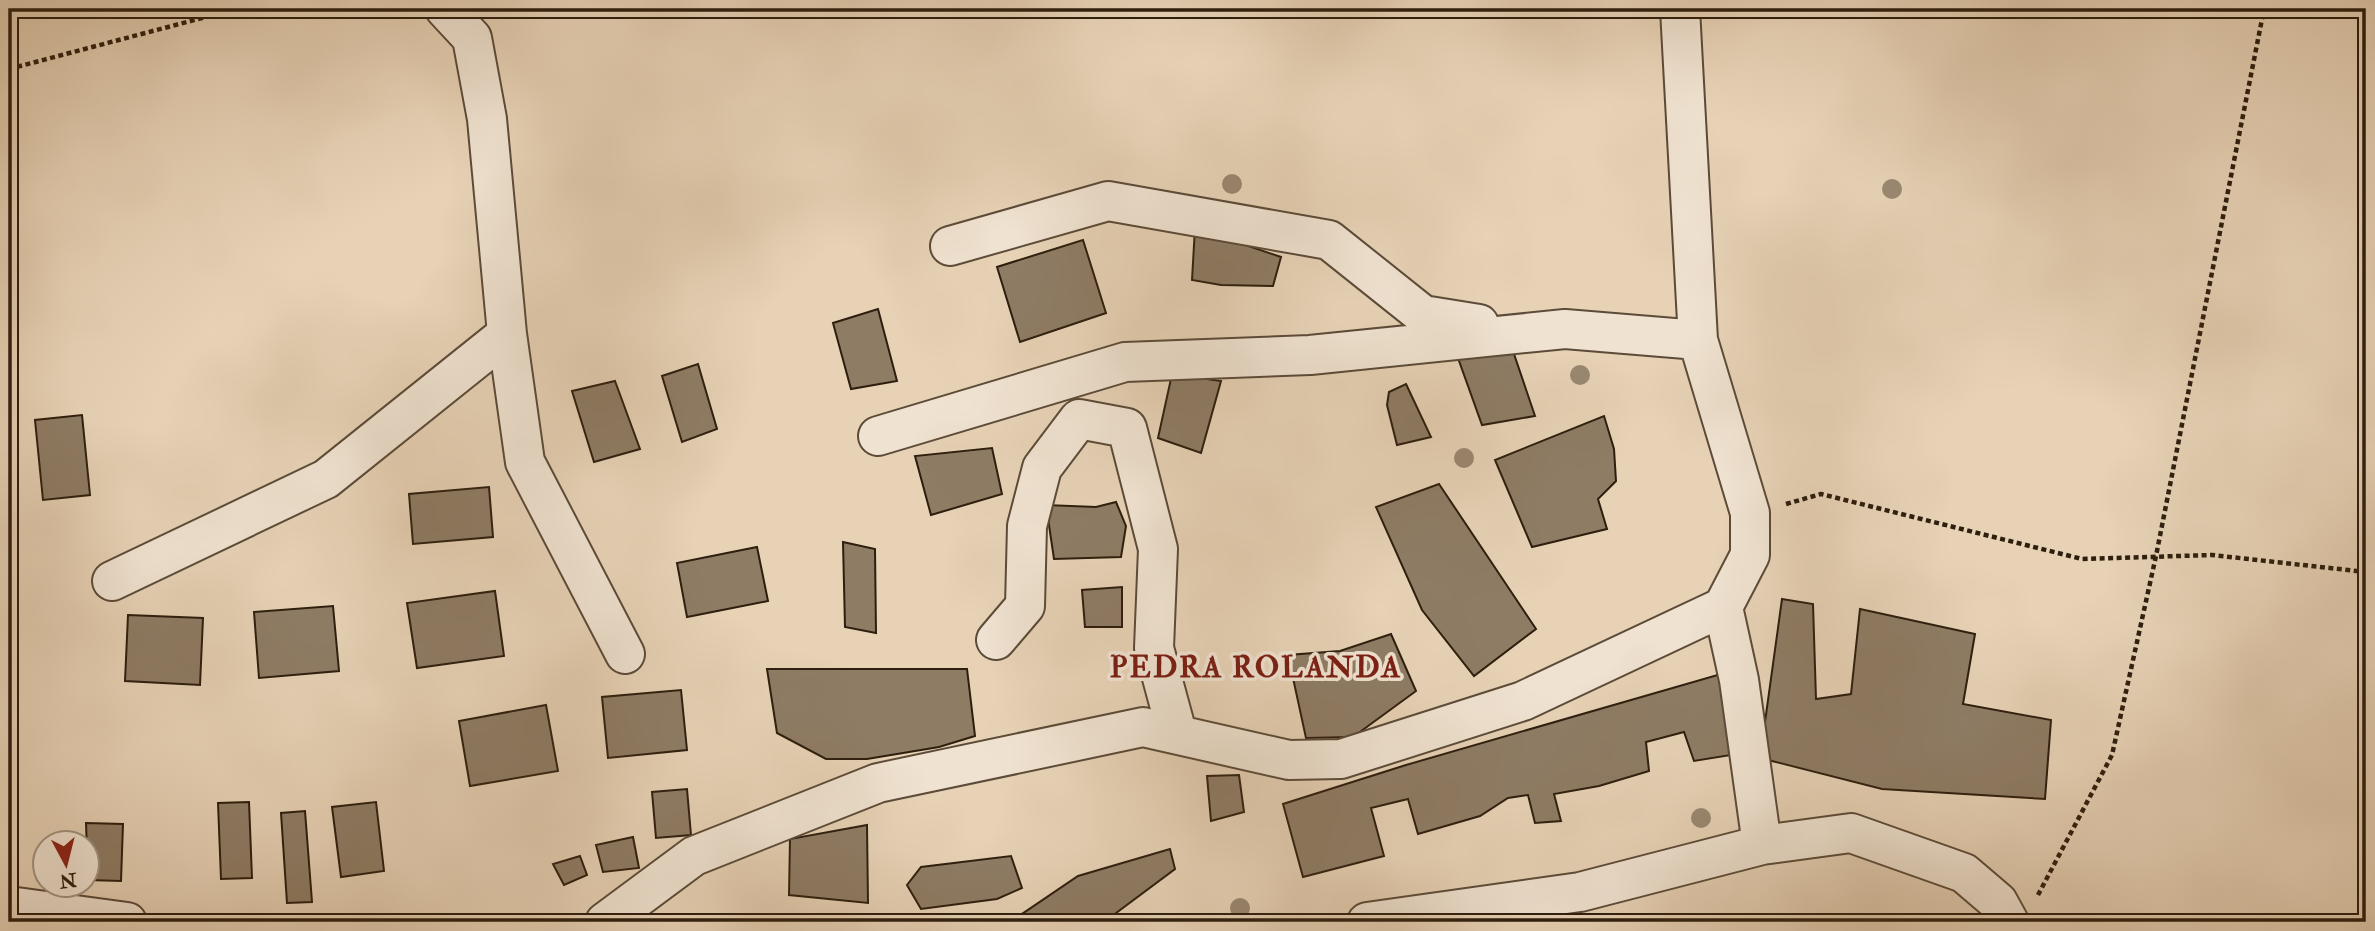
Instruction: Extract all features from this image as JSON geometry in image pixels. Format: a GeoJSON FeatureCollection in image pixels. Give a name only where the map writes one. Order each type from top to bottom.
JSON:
{"type":"FeatureCollection","features":[{"type":"Feature","properties":{"kind":"street"},"geometry":{"type":"LineString","coordinates":[[445,9],[472,38],[487,120],[507,334],[525,462],[625,654]]}},
{"type":"Feature","properties":{"kind":"street"},"geometry":{"type":"LineString","coordinates":[[605,922],[694,856],[878,783],[1143,727],[1289,760],[1341,759],[1523,701],[1723,607],[1739,581],[1750,555],[1750,513],[1698,340],[1680,9]]}},
{"type":"Feature","properties":{"kind":"street"},"geometry":{"type":"LineString","coordinates":[[950,246],[1108,201],[1329,240],[1423,315],[1526,332]]}},
{"type":"Feature","properties":{"kind":"street"},"geometry":{"type":"LineString","coordinates":[[878,436],[1125,362],[1310,355],[1565,329],[1698,340]]}},
{"type":"Feature","properties":{"kind":"street"},"geometry":{"type":"LineString","coordinates":[[112,581],[326,480],[507,334]]}},
{"type":"Feature","properties":{"kind":"street"},"geometry":{"type":"LineString","coordinates":[[996,640],[1025,606],[1027,526],[1042,468],[1079,419],[1127,428],[1158,549],[1154,648],[1177,733]]}},
{"type":"Feature","properties":{"kind":"street"},"geometry":{"type":"LineString","coordinates":[[1723,607],[1739,680],[1762,845]]}},
{"type":"Feature","properties":{"kind":"street"},"geometry":{"type":"LineString","coordinates":[[1367,922],[1580,892],[1762,845],[1851,833],[1964,873],[1998,901],[2023,910]]}},
{"type":"Feature","properties":{"kind":"street"},"geometry":{"type":"LineString","coordinates":[[9,906],[127,922]]}},
{"type":"Feature","properties":{"kind":"path"},"geometry":{"type":"LineString","coordinates":[[9,69],[236,9]]}},
{"type":"Feature","properties":{"kind":"path"},"geometry":{"type":"LineString","coordinates":[[2023,910],[2112,755],[2156,556],[2264,9]]}},
{"type":"Feature","properties":{"kind":"path"},"geometry":{"type":"LineString","coordinates":[[1750,513],[1821,494],[2082,559],[2212,555],[2366,572]]}},
{"type":"Feature","properties":{"kind":"building"},"geometry":{"type":"Polygon","coordinates":[[[1195,228],[1281,257],[1273,286],[1221,285],[1192,280],[1195,228]]]}},
{"type":"Feature","properties":{"kind":"building"},"geometry":{"type":"Polygon","coordinates":[[[1083,240],[1106,313],[1020,342],[997,267],[1083,240]]]}},
{"type":"Feature","properties":{"kind":"building"},"geometry":{"type":"Polygon","coordinates":[[[878,309],[897,381],[851,389],[833,323],[878,309]]]}},
{"type":"Feature","properties":{"kind":"building"},"geometry":{"type":"Polygon","coordinates":[[[1513,351],[1535,416],[1482,425],[1458,358],[1513,351]]]}},
{"type":"Feature","properties":{"kind":"building"},"geometry":{"type":"Polygon","coordinates":[[[698,364],[717,429],[682,442],[662,376],[698,364]]]}},
{"type":"Feature","properties":{"kind":"building"},"geometry":{"type":"Polygon","coordinates":[[[1172,374],[1221,381],[1201,453],[1158,438],[1172,374]]]}},
{"type":"Feature","properties":{"kind":"building"},"geometry":{"type":"Polygon","coordinates":[[[615,381],[640,449],[594,462],[572,391],[615,381]]]}},
{"type":"Feature","properties":{"kind":"building"},"geometry":{"type":"Polygon","coordinates":[[[1406,384],[1431,437],[1397,445],[1387,405],[1389,392],[1406,384]]]}},
{"type":"Feature","properties":{"kind":"building"},"geometry":{"type":"Polygon","coordinates":[[[82,415],[90,495],[43,500],[35,420],[82,415]]]}},
{"type":"Feature","properties":{"kind":"building"},"geometry":{"type":"Polygon","coordinates":[[[1604,416],[1614,449],[1616,481],[1598,499],[1607,529],[1532,547],[1495,460],[1604,416]]]}},
{"type":"Feature","properties":{"kind":"building"},"geometry":{"type":"Polygon","coordinates":[[[992,448],[1002,494],[931,515],[915,456],[992,448]]]}},
{"type":"Feature","properties":{"kind":"building"},"geometry":{"type":"Polygon","coordinates":[[[1439,484],[1536,629],[1474,676],[1422,610],[1376,507],[1439,484]]]}},
{"type":"Feature","properties":{"kind":"building"},"geometry":{"type":"Polygon","coordinates":[[[489,487],[493,537],[413,544],[409,494],[489,487]]]}},
{"type":"Feature","properties":{"kind":"building"},"geometry":{"type":"Polygon","coordinates":[[[1116,502],[1126,526],[1121,557],[1054,559],[1046,505],[1096,507],[1116,502]]]}},
{"type":"Feature","properties":{"kind":"building"},"geometry":{"type":"Polygon","coordinates":[[[843,542],[875,549],[876,633],[845,627],[843,542]]]}},
{"type":"Feature","properties":{"kind":"building"},"geometry":{"type":"Polygon","coordinates":[[[757,547],[768,601],[687,617],[677,563],[757,547]]]}},
{"type":"Feature","properties":{"kind":"building"},"geometry":{"type":"Polygon","coordinates":[[[1122,587],[1122,627],[1085,627],[1082,590],[1122,587]]]}},
{"type":"Feature","properties":{"kind":"building"},"geometry":{"type":"Polygon","coordinates":[[[495,591],[504,656],[417,668],[407,603],[495,591]]]}},
{"type":"Feature","properties":{"kind":"building"},"geometry":{"type":"Polygon","coordinates":[[[1782,599],[1813,604],[1816,699],[1851,694],[1860,609],[1975,634],[1963,704],[2051,720],[2045,799],[1882,789],[1760,758],[1782,599]]]}},
{"type":"Feature","properties":{"kind":"building"},"geometry":{"type":"Polygon","coordinates":[[[333,606],[339,671],[259,678],[254,612],[333,606]]]}},
{"type":"Feature","properties":{"kind":"building"},"geometry":{"type":"Polygon","coordinates":[[[128,615],[203,618],[200,685],[125,681],[128,615]]]}},
{"type":"Feature","properties":{"kind":"building"},"geometry":{"type":"Polygon","coordinates":[[[1391,634],[1416,691],[1353,737],[1306,738],[1288,655],[1340,651],[1391,634]]]}},
{"type":"Feature","properties":{"kind":"building"},"geometry":{"type":"Polygon","coordinates":[[[767,669],[967,669],[975,736],[939,747],[867,759],[826,759],[777,733],[767,669]]]}},
{"type":"Feature","properties":{"kind":"building"},"geometry":{"type":"Polygon","coordinates":[[[1721,674],[1731,755],[1694,761],[1684,732],[1646,742],[1649,771],[1599,786],[1554,794],[1561,821],[1535,823],[1528,795],[1508,798],[1480,816],[1418,834],[1408,799],[1371,808],[1384,856],[1303,877],[1283,804],[1406,765],[1721,674]]]}},
{"type":"Feature","properties":{"kind":"building"},"geometry":{"type":"Polygon","coordinates":[[[681,690],[687,750],[608,758],[602,697],[681,690]]]}},
{"type":"Feature","properties":{"kind":"building"},"geometry":{"type":"Polygon","coordinates":[[[546,705],[558,771],[470,786],[459,721],[546,705]]]}},
{"type":"Feature","properties":{"kind":"building"},"geometry":{"type":"Polygon","coordinates":[[[1239,775],[1244,812],[1211,821],[1207,776],[1239,775]]]}},
{"type":"Feature","properties":{"kind":"building"},"geometry":{"type":"Polygon","coordinates":[[[687,789],[691,835],[656,838],[652,792],[687,789]]]}},
{"type":"Feature","properties":{"kind":"building"},"geometry":{"type":"Polygon","coordinates":[[[249,802],[252,878],[221,879],[218,803],[249,802]]]}},
{"type":"Feature","properties":{"kind":"building"},"geometry":{"type":"Polygon","coordinates":[[[376,802],[384,871],[341,877],[332,807],[376,802]]]}},
{"type":"Feature","properties":{"kind":"building"},"geometry":{"type":"Polygon","coordinates":[[[305,811],[312,902],[287,903],[281,813],[305,811]]]}},
{"type":"Feature","properties":{"kind":"building"},"geometry":{"type":"Polygon","coordinates":[[[86,823],[123,824],[121,881],[102,880],[102,830],[86,830],[86,823]]]}},
{"type":"Feature","properties":{"kind":"building"},"geometry":{"type":"Polygon","coordinates":[[[867,825],[868,903],[789,895],[790,839],[867,825]]]}},
{"type":"Feature","properties":{"kind":"building"},"geometry":{"type":"Polygon","coordinates":[[[633,837],[639,868],[603,872],[596,845],[633,837]]]}},
{"type":"Feature","properties":{"kind":"building"},"geometry":{"type":"Polygon","coordinates":[[[1170,849],[1175,869],[1104,922],[1010,922],[1078,876],[1170,849]]]}},
{"type":"Feature","properties":{"kind":"building"},"geometry":{"type":"Polygon","coordinates":[[[580,856],[587,875],[564,885],[553,864],[580,856]]]}},
{"type":"Feature","properties":{"kind":"building"},"geometry":{"type":"Polygon","coordinates":[[[1011,856],[1022,888],[997,899],[921,909],[907,885],[921,867],[1011,856]]]}},
{"type":"Feature","properties":{"kind":"district","name":"PEDRA ROLANDA"},"geometry":{"type":"Point","coordinates":[1256,667]}}]}
